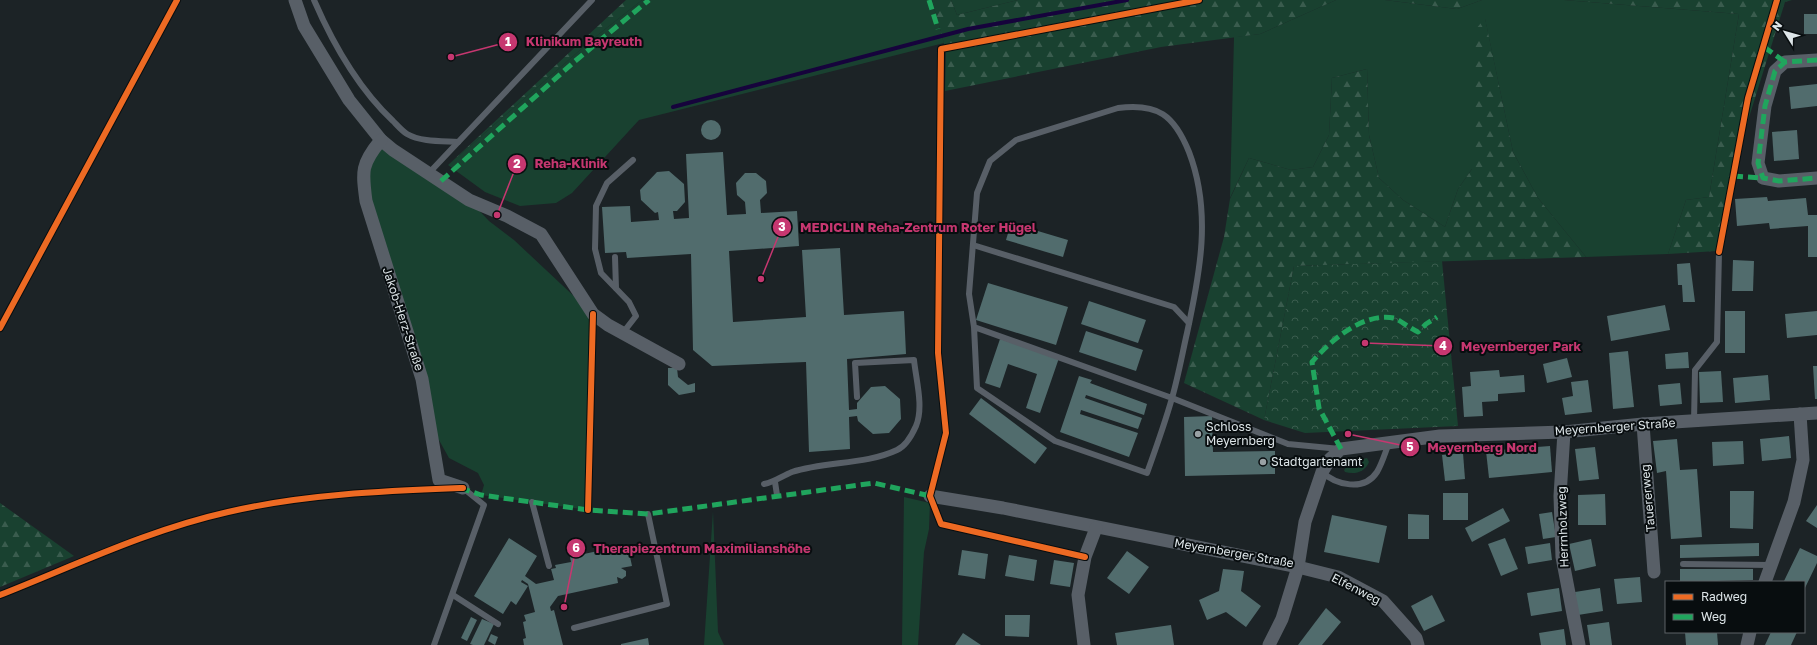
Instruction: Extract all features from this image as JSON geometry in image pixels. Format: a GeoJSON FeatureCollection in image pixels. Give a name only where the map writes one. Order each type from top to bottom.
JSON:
{"type":"FeatureCollection","features":[{"type":"Feature","properties":{"kind":"street"},"geometry":{"type":"LineString","coordinates":[[295,0],[304,26],[328,67],[349,100],[381,140],[393,150],[469,200],[541,234],[593,314],[622,334],[679,364]]}},
{"type":"Feature","properties":{"kind":"street"},"geometry":{"type":"LineString","coordinates":[[1817,60],[1785,62],[1775,71],[1766,106],[1758,163],[1763,178],[1779,181],[1817,178]]}},
{"type":"Feature","properties":{"kind":"street","name":"Jakob-Herz-Straße"},"geometry":{"type":"LineString","coordinates":[[381,140],[369,155],[362,175],[366,201],[422,379],[439,480],[464,488]]}},
{"type":"Feature","properties":{"kind":"street","name":"Meyernberger Straße"},"geometry":{"type":"LineString","coordinates":[[930,496],[1004,508],[1096,528],[1298,567],[1305,522],[1322,472],[1330,459],[1341,449],[1440,436],[1564,432],[1643,424],[1694,422],[1817,412]]}},
{"type":"Feature","properties":{"kind":"street"},"geometry":{"type":"LineString","coordinates":[[1764,581],[1794,502],[1804,460],[1800,414]]}},
{"type":"Feature","properties":{"kind":"street","name":"Tauererweg"},"geometry":{"type":"LineString","coordinates":[[1643,424],[1654,572]]}},
{"type":"Feature","properties":{"kind":"street","name":"Herrnholzweg"},"geometry":{"type":"LineString","coordinates":[[1564,432],[1560,496],[1562,557],[1579,645]]}},
{"type":"Feature","properties":{"kind":"street"},"geometry":{"type":"LineString","coordinates":[[1084,645],[1078,595],[1085,557],[1096,528]]}},
{"type":"Feature","properties":{"kind":"street"},"geometry":{"type":"LineString","coordinates":[[1269,645],[1282,619],[1298,567]]}},
{"type":"Feature","properties":{"kind":"street","name":"Elfenweg"},"geometry":{"type":"LineString","coordinates":[[1298,567],[1338,577],[1383,601],[1416,638],[1418,645]]}},
{"type":"Feature","properties":{"kind":"street"},"geometry":{"type":"LineString","coordinates":[[1747,645],[1750,633]]}},
{"type":"Feature","properties":{"kind":"lane"},"geometry":{"type":"LineString","coordinates":[[314,0],[328,33],[348,64],[384,112],[407,134],[430,141],[458,142]]}},
{"type":"Feature","properties":{"kind":"lane"},"geometry":{"type":"LineString","coordinates":[[429,173],[592,0]]}},
{"type":"Feature","properties":{"kind":"lane"},"geometry":{"type":"LineString","coordinates":[[1132,106],[1148,108],[1162,113],[1172,120],[1182,134],[1196,170],[1203,231],[1199,280],[1189,323],[1172,398],[1147,473],[1055,441],[977,388],[974,327],[968,294],[977,194],[990,161],[1016,140],[1118,108],[1132,106]]}},
{"type":"Feature","properties":{"kind":"lane"},"geometry":{"type":"LineString","coordinates":[[622,334],[636,316],[629,302],[601,273],[595,249],[596,206],[607,183],[633,160]]}},
{"type":"Feature","properties":{"kind":"lane"},"geometry":{"type":"LineString","coordinates":[[973,245],[1174,306],[1189,323]]}},
{"type":"Feature","properties":{"kind":"lane"},"geometry":{"type":"LineString","coordinates":[[1694,422],[1695,370],[1717,342],[1719,252]]}},
{"type":"Feature","properties":{"kind":"lane"},"geometry":{"type":"LineString","coordinates":[[615,257],[616,288]]}},
{"type":"Feature","properties":{"kind":"lane"},"geometry":{"type":"LineString","coordinates":[[974,327],[1172,398],[1288,444],[1341,449]]}},
{"type":"Feature","properties":{"kind":"lane"},"geometry":{"type":"LineString","coordinates":[[764,484],[776,482],[792,473],[879,456],[898,449],[910,438],[916,426],[919,410],[914,360],[855,364],[857,397]]}},
{"type":"Feature","properties":{"kind":"lane"},"geometry":{"type":"LineString","coordinates":[[1322,472],[1330,479],[1352,485],[1370,480],[1377,472],[1389,443]]}},
{"type":"Feature","properties":{"kind":"lane"},"geometry":{"type":"LineString","coordinates":[[776,482],[777,495]]}},
{"type":"Feature","properties":{"kind":"lane"},"geometry":{"type":"LineString","coordinates":[[434,645],[484,505],[464,488]]}},
{"type":"Feature","properties":{"kind":"lane"},"geometry":{"type":"LineString","coordinates":[[532,502],[550,566]]}},
{"type":"Feature","properties":{"kind":"lane"},"geometry":{"type":"LineString","coordinates":[[574,628],[667,604],[648,514]]}},
{"type":"Feature","properties":{"kind":"lane"},"geometry":{"type":"LineString","coordinates":[[1683,564],[1771,565]]}},
{"type":"Feature","properties":{"kind":"lane"},"geometry":{"type":"LineString","coordinates":[[453,595],[498,624]]}},
{"type":"Feature","properties":{"kind":"green space"},"geometry":{"type":"Polygon","coordinates":[[[626,0],[642,0],[595,37],[448,165],[626,0]]]}},
{"type":"Feature","properties":{"kind":"green space"},"geometry":{"type":"Polygon","coordinates":[[[642,0],[932,0],[944,43],[639,120],[572,193],[556,203],[520,206],[485,192],[448,165],[595,37],[642,0]]]}},
{"type":"Feature","properties":{"kind":"green space"},"geometry":{"type":"Polygon","coordinates":[[[932,0],[951,0],[957,15],[1018,0],[1336,0],[1260,34],[1161,47],[945,91],[946,51],[932,0]]]}},
{"type":"Feature","properties":{"kind":"green space"},"geometry":{"type":"Polygon","coordinates":[[[951,0],[1018,0],[957,15],[951,0]]]}},
{"type":"Feature","properties":{"kind":"green space"},"geometry":{"type":"Polygon","coordinates":[[[1336,0],[1385,0],[1457,9],[1482,0],[1564,0],[1739,14],[1709,197],[1686,200],[1668,254],[1586,257],[1538,198],[1513,152],[1485,19],[1473,126],[1472,169],[1458,189],[1445,227],[1403,200],[1379,178],[1369,135],[1367,69],[1332,78],[1329,135],[1313,167],[1291,170],[1249,158],[1230,198],[1234,37],[1260,34],[1336,0]]]}},
{"type":"Feature","properties":{"kind":"green space"},"geometry":{"type":"Polygon","coordinates":[[[1385,0],[1482,0],[1457,9],[1385,0]]]}},
{"type":"Feature","properties":{"kind":"green space"},"geometry":{"type":"Polygon","coordinates":[[[1564,0],[1792,0],[1785,2],[1731,175],[1717,251],[1668,254],[1686,200],[1709,197],[1739,14],[1564,0]]]}},
{"type":"Feature","properties":{"kind":"green space"},"geometry":{"type":"Polygon","coordinates":[[[1485,18],[1513,152],[1538,198],[1586,257],[1294,266],[1264,420],[1184,383],[1224,237],[1230,199],[1249,158],[1291,170],[1313,167],[1329,135],[1332,78],[1367,69],[1369,135],[1379,178],[1403,200],[1445,227],[1458,189],[1472,169],[1472,34],[1485,18]]]}},
{"type":"Feature","properties":{"kind":"green space"},"geometry":{"type":"Polygon","coordinates":[[[381,140],[469,200],[489,221],[514,240],[593,314],[588,510],[481,495],[484,485],[478,473],[449,458],[430,424],[366,201],[369,155],[381,140]]]}},
{"type":"Feature","properties":{"kind":"green space"},"geometry":{"type":"Polygon","coordinates":[[[1442,261],[1458,426],[1305,433],[1264,420],[1294,266],[1442,261]]]}},
{"type":"Feature","properties":{"kind":"green space"},"geometry":{"type":"Polygon","coordinates":[[[1367,458],[1369,462],[1365,468],[1359,472],[1345,472],[1344,470],[1350,462],[1367,458]]]}},
{"type":"Feature","properties":{"kind":"green space"},"geometry":{"type":"Polygon","coordinates":[[[904,497],[930,503],[929,529],[924,552],[918,645],[902,645],[904,497]]]}},
{"type":"Feature","properties":{"kind":"green space"},"geometry":{"type":"Polygon","coordinates":[[[0,503],[74,556],[0,587],[0,503]]]}},
{"type":"Feature","properties":{"kind":"green space"},"geometry":{"type":"Polygon","coordinates":[[[713,511],[718,632],[724,645],[704,645],[713,511]]]}},
{"type":"Feature","properties":{"kind":"building"},"geometry":{"type":"Polygon","coordinates":[[[1804,14],[1817,14],[1817,34],[1804,34],[1804,14]]]}},
{"type":"Feature","properties":{"kind":"building"},"geometry":{"type":"Polygon","coordinates":[[[1817,84],[1817,106],[1791,109],[1789,87],[1817,84]]]}},
{"type":"Feature","properties":{"kind":"building"},"geometry":{"type":"Polygon","coordinates":[[[711,120],[718,123],[721,130],[718,137],[711,140],[704,137],[701,130],[704,123],[711,120]]]}},
{"type":"Feature","properties":{"kind":"building"},"geometry":{"type":"Polygon","coordinates":[[[1797,130],[1799,159],[1774,161],[1772,132],[1797,130]]]}},
{"type":"Feature","properties":{"kind":"building"},"geometry":{"type":"Polygon","coordinates":[[[723,152],[727,215],[746,214],[745,202],[737,195],[736,183],[745,173],[756,173],[766,181],[767,193],[760,200],[761,213],[797,211],[799,246],[729,251],[733,322],[806,317],[802,250],[840,248],[844,315],[904,311],[906,354],[847,359],[849,410],[857,409],[857,403],[871,387],[885,386],[900,399],[901,419],[889,433],[873,434],[858,421],[857,416],[849,417],[850,449],[809,452],[806,362],[712,366],[693,350],[691,254],[627,258],[626,252],[605,253],[602,207],[630,206],[631,222],[659,220],[658,212],[655,213],[641,200],[640,190],[657,172],[669,171],[684,184],[685,202],[677,211],[673,211],[674,219],[689,218],[686,154],[723,152]]]}},
{"type":"Feature","properties":{"kind":"building"},"geometry":{"type":"Polygon","coordinates":[[[1767,197],[1768,201],[1806,198],[1808,215],[1817,215],[1817,257],[1808,257],[1808,226],[1770,229],[1769,223],[1737,226],[1735,199],[1767,197]]]}},
{"type":"Feature","properties":{"kind":"building"},"geometry":{"type":"Polygon","coordinates":[[[1011,223],[1068,240],[1063,257],[1006,240],[1011,223]]]}},
{"type":"Feature","properties":{"kind":"building"},"geometry":{"type":"Polygon","coordinates":[[[1733,260],[1754,261],[1753,291],[1732,291],[1733,260]]]}},
{"type":"Feature","properties":{"kind":"building"},"geometry":{"type":"Polygon","coordinates":[[[1690,263],[1695,302],[1683,302],[1682,285],[1678,285],[1677,264],[1690,263]]]}},
{"type":"Feature","properties":{"kind":"building"},"geometry":{"type":"Polygon","coordinates":[[[988,283],[1068,307],[1056,345],[976,320],[988,283]]]}},
{"type":"Feature","properties":{"kind":"building"},"geometry":{"type":"Polygon","coordinates":[[[1089,301],[1146,320],[1138,343],[1081,324],[1089,301]]]}},
{"type":"Feature","properties":{"kind":"building"},"geometry":{"type":"Polygon","coordinates":[[[1665,305],[1670,330],[1611,341],[1607,316],[1665,305]]]}},
{"type":"Feature","properties":{"kind":"building"},"geometry":{"type":"Polygon","coordinates":[[[1725,311],[1745,311],[1745,353],[1725,353],[1725,311]]]}},
{"type":"Feature","properties":{"kind":"building"},"geometry":{"type":"Polygon","coordinates":[[[1817,311],[1817,335],[1787,338],[1785,314],[1817,311]]]}},
{"type":"Feature","properties":{"kind":"building"},"geometry":{"type":"Polygon","coordinates":[[[1086,331],[1143,350],[1136,371],[1079,352],[1086,331]]]}},
{"type":"Feature","properties":{"kind":"building"},"geometry":{"type":"Polygon","coordinates":[[[1000,339],[1059,358],[1040,413],[1026,408],[1037,374],[1008,364],[1000,388],[985,383],[1000,339]]]}},
{"type":"Feature","properties":{"kind":"building"},"geometry":{"type":"Polygon","coordinates":[[[1628,351],[1634,407],[1613,409],[1609,353],[1628,351]]]}},
{"type":"Feature","properties":{"kind":"building"},"geometry":{"type":"Polygon","coordinates":[[[1688,352],[1689,368],[1666,369],[1665,354],[1688,352]]]}},
{"type":"Feature","properties":{"kind":"building"},"geometry":{"type":"Polygon","coordinates":[[[1567,358],[1572,377],[1547,383],[1543,364],[1567,358]]]}},
{"type":"Feature","properties":{"kind":"building"},"geometry":{"type":"Polygon","coordinates":[[[1813,366],[1817,366],[1817,399],[1815,399],[1813,366]]]}},
{"type":"Feature","properties":{"kind":"building"},"geometry":{"type":"Polygon","coordinates":[[[668,368],[677,368],[678,377],[688,385],[695,383],[695,392],[679,395],[668,385],[668,368]]]}},
{"type":"Feature","properties":{"kind":"building"},"geometry":{"type":"Polygon","coordinates":[[[1499,370],[1500,377],[1524,375],[1525,392],[1498,394],[1498,401],[1482,402],[1483,416],[1464,417],[1462,387],[1471,386],[1470,372],[1499,370]]]}},
{"type":"Feature","properties":{"kind":"building"},"geometry":{"type":"Polygon","coordinates":[[[1721,371],[1723,402],[1700,403],[1699,372],[1721,371]]]}},
{"type":"Feature","properties":{"kind":"building"},"geometry":{"type":"Polygon","coordinates":[[[1768,375],[1770,400],[1735,403],[1733,378],[1768,375]]]}},
{"type":"Feature","properties":{"kind":"building"},"geometry":{"type":"Polygon","coordinates":[[[1079,376],[1092,380],[1090,383],[1147,404],[1144,415],[1086,395],[1085,398],[1142,418],[1138,429],[1081,410],[1080,414],[1138,433],[1129,457],[1060,432],[1079,376]]]}},
{"type":"Feature","properties":{"kind":"building"},"geometry":{"type":"Polygon","coordinates":[[[1588,380],[1592,412],[1565,415],[1562,398],[1573,396],[1571,382],[1588,380]]]}},
{"type":"Feature","properties":{"kind":"building"},"geometry":{"type":"Polygon","coordinates":[[[1680,383],[1682,404],[1660,406],[1658,385],[1680,383]]]}},
{"type":"Feature","properties":{"kind":"building"},"geometry":{"type":"Polygon","coordinates":[[[981,398],[1047,448],[1035,464],[969,414],[981,398]]]}},
{"type":"Feature","properties":{"kind":"building","name":"Schloss Meyernberg"},"geometry":{"type":"Polygon","coordinates":[[[1212,416],[1213,452],[1275,451],[1275,474],[1185,476],[1184,417],[1212,416]]]}},
{"type":"Feature","properties":{"kind":"building"},"geometry":{"type":"Polygon","coordinates":[[[1789,436],[1791,458],[1762,461],[1760,439],[1789,436]]]}},
{"type":"Feature","properties":{"kind":"building"},"geometry":{"type":"Polygon","coordinates":[[[1677,439],[1680,470],[1697,469],[1702,537],[1671,539],[1666,471],[1657,473],[1653,441],[1677,439]]]}},
{"type":"Feature","properties":{"kind":"building"},"geometry":{"type":"Polygon","coordinates":[[[1743,441],[1744,464],[1713,466],[1712,442],[1743,441]]]}},
{"type":"Feature","properties":{"kind":"building"},"geometry":{"type":"Polygon","coordinates":[[[1550,446],[1552,472],[1489,478],[1486,451],[1550,446]]]}},
{"type":"Feature","properties":{"kind":"building"},"geometry":{"type":"Polygon","coordinates":[[[1595,447],[1599,479],[1579,481],[1575,449],[1595,447]]]}},
{"type":"Feature","properties":{"kind":"building"},"geometry":{"type":"Polygon","coordinates":[[[1463,453],[1465,479],[1445,481],[1442,455],[1463,453]]]}},
{"type":"Feature","properties":{"kind":"building"},"geometry":{"type":"Polygon","coordinates":[[[1730,491],[1754,491],[1753,529],[1730,528],[1730,491]]]}},
{"type":"Feature","properties":{"kind":"building"},"geometry":{"type":"Polygon","coordinates":[[[1443,493],[1468,493],[1468,520],[1443,520],[1443,493]]]}},
{"type":"Feature","properties":{"kind":"building"},"geometry":{"type":"Polygon","coordinates":[[[1605,494],[1606,525],[1578,525],[1578,495],[1605,494]]]}},
{"type":"Feature","properties":{"kind":"building"},"geometry":{"type":"Polygon","coordinates":[[[1817,505],[1817,528],[1806,521],[1817,505]]]}},
{"type":"Feature","properties":{"kind":"building"},"geometry":{"type":"Polygon","coordinates":[[[1503,508],[1510,521],[1472,542],[1465,528],[1503,508]]]}},
{"type":"Feature","properties":{"kind":"building"},"geometry":{"type":"Polygon","coordinates":[[[1552,512],[1556,537],[1543,539],[1539,514],[1552,512]]]}},
{"type":"Feature","properties":{"kind":"building"},"geometry":{"type":"Polygon","coordinates":[[[1408,514],[1429,515],[1429,539],[1408,539],[1408,514]]]}},
{"type":"Feature","properties":{"kind":"building"},"geometry":{"type":"Polygon","coordinates":[[[1332,515],[1387,526],[1379,563],[1324,552],[1332,515]]]}},
{"type":"Feature","properties":{"kind":"building"},"geometry":{"type":"Polygon","coordinates":[[[509,538],[537,556],[525,576],[536,584],[554,580],[551,569],[556,568],[555,565],[571,562],[570,557],[607,549],[608,551],[622,547],[623,553],[629,552],[632,566],[621,568],[626,571],[626,576],[622,579],[617,577],[618,583],[558,596],[550,607],[551,611],[554,610],[563,645],[524,645],[523,639],[526,638],[523,622],[526,621],[524,615],[535,612],[528,584],[522,580],[521,582],[528,586],[516,605],[511,601],[503,614],[474,596],[509,538]]]}},
{"type":"Feature","properties":{"kind":"building"},"geometry":{"type":"Polygon","coordinates":[[[1505,538],[1518,569],[1501,576],[1488,544],[1505,538]]]}},
{"type":"Feature","properties":{"kind":"building"},"geometry":{"type":"Polygon","coordinates":[[[1591,539],[1596,566],[1575,571],[1569,544],[1591,539]]]}},
{"type":"Feature","properties":{"kind":"building"},"geometry":{"type":"Polygon","coordinates":[[[1550,543],[1552,560],[1528,564],[1525,547],[1550,543]]]}},
{"type":"Feature","properties":{"kind":"building"},"geometry":{"type":"Polygon","coordinates":[[[1759,543],[1759,556],[1680,558],[1680,545],[1759,543]]]}},
{"type":"Feature","properties":{"kind":"building"},"geometry":{"type":"Polygon","coordinates":[[[1800,548],[1817,556],[1817,563],[1805,588],[1805,581],[1784,581],[1800,548]]]}},
{"type":"Feature","properties":{"kind":"building"},"geometry":{"type":"Polygon","coordinates":[[[962,550],[988,554],[985,579],[958,575],[962,550]]]}},
{"type":"Feature","properties":{"kind":"building"},"geometry":{"type":"Polygon","coordinates":[[[1127,551],[1149,567],[1129,594],[1107,578],[1127,551]]]}},
{"type":"Feature","properties":{"kind":"building"},"geometry":{"type":"Polygon","coordinates":[[[1009,555],[1037,560],[1034,581],[1005,576],[1009,555]]]}},
{"type":"Feature","properties":{"kind":"building"},"geometry":{"type":"Polygon","coordinates":[[[1054,560],[1074,563],[1070,587],[1050,584],[1054,560]]]}},
{"type":"Feature","properties":{"kind":"building"},"geometry":{"type":"Polygon","coordinates":[[[1223,569],[1244,571],[1241,591],[1261,606],[1246,627],[1226,612],[1207,620],[1199,600],[1219,591],[1223,569]]]}},
{"type":"Feature","properties":{"kind":"building"},"geometry":{"type":"Polygon","coordinates":[[[1680,569],[1753,569],[1753,580],[1680,581],[1680,569]]]}},
{"type":"Feature","properties":{"kind":"building"},"geometry":{"type":"Polygon","coordinates":[[[1640,577],[1642,602],[1617,604],[1614,579],[1640,577]]]}},
{"type":"Feature","properties":{"kind":"building"},"geometry":{"type":"Polygon","coordinates":[[[1559,588],[1562,611],[1531,616],[1527,593],[1559,588]]]}},
{"type":"Feature","properties":{"kind":"building"},"geometry":{"type":"Polygon","coordinates":[[[1600,588],[1603,611],[1578,615],[1575,592],[1600,588]]]}},
{"type":"Feature","properties":{"kind":"building"},"geometry":{"type":"Polygon","coordinates":[[[1432,595],[1445,621],[1424,631],[1411,606],[1432,595]]]}},
{"type":"Feature","properties":{"kind":"building"},"geometry":{"type":"Polygon","coordinates":[[[1326,608],[1341,622],[1322,645],[1298,645],[1326,608]]]}},
{"type":"Feature","properties":{"kind":"building"},"geometry":{"type":"Polygon","coordinates":[[[1005,615],[1030,615],[1029,637],[1005,636],[1005,615]]]}},
{"type":"Feature","properties":{"kind":"building"},"geometry":{"type":"Polygon","coordinates":[[[471,617],[477,620],[467,641],[461,638],[471,617]]]}},
{"type":"Feature","properties":{"kind":"building"},"geometry":{"type":"Polygon","coordinates":[[[482,619],[494,624],[484,645],[470,644],[482,619]]]}},
{"type":"Feature","properties":{"kind":"building"},"geometry":{"type":"Polygon","coordinates":[[[1609,622],[1612,645],[1590,645],[1587,625],[1609,622]]]}},
{"type":"Feature","properties":{"kind":"building"},"geometry":{"type":"Polygon","coordinates":[[[1171,625],[1174,645],[1117,645],[1115,633],[1171,625]]]}},
{"type":"Feature","properties":{"kind":"building"},"geometry":{"type":"Polygon","coordinates":[[[1564,629],[1566,645],[1541,645],[1539,633],[1564,629]]]}},
{"type":"Feature","properties":{"kind":"building"},"geometry":{"type":"Polygon","coordinates":[[[963,633],[981,645],[955,645],[963,633]]]}},
{"type":"Feature","properties":{"kind":"building"},"geometry":{"type":"Polygon","coordinates":[[[1685,633],[1717,633],[1718,645],[1686,645],[1685,633]]]}},
{"type":"Feature","properties":{"kind":"building"},"geometry":{"type":"Polygon","coordinates":[[[1771,633],[1797,633],[1791,645],[1765,645],[1771,633]]]}},
{"type":"Feature","properties":{"kind":"building"},"geometry":{"type":"Polygon","coordinates":[[[491,634],[498,637],[495,645],[488,641],[491,634]]]}},
{"type":"Feature","properties":{"kind":"building"},"geometry":{"type":"Polygon","coordinates":[[[648,638],[649,645],[621,645],[621,644],[648,638]]]}},
{"type":"Feature","properties":{"kind":"waterway"},"geometry":{"type":"LineString","coordinates":[[673,107],[968,29],[1127,0]]}},
{"type":"Feature","properties":{"kind":"marked path"},"geometry":{"type":"LineString","coordinates":[[441,181],[574,62],[649,0]]}},
{"type":"Feature","properties":{"kind":"marked path"},"geometry":{"type":"LineString","coordinates":[[929,0],[938,29]]}},
{"type":"Feature","properties":{"kind":"marked path"},"geometry":{"type":"LineString","coordinates":[[1764,47],[1785,62]]}},
{"type":"Feature","properties":{"kind":"marked path"},"geometry":{"type":"LineString","coordinates":[[1817,60],[1785,62],[1775,71],[1765,106],[1758,163],[1763,178],[1779,181],[1817,178]]}},
{"type":"Feature","properties":{"kind":"marked path"},"geometry":{"type":"LineString","coordinates":[[1733,176],[1763,178]]}},
{"type":"Feature","properties":{"kind":"marked path"},"geometry":{"type":"LineString","coordinates":[[1341,449],[1319,408],[1312,362],[1338,337],[1348,330],[1371,319],[1382,317],[1394,318],[1418,332],[1426,324],[1437,317]]}},
{"type":"Feature","properties":{"kind":"marked path"},"geometry":{"type":"LineString","coordinates":[[460,488],[481,495],[588,510],[648,514],[874,483],[930,496]]}},
{"type":"Feature","properties":{"kind":"cycle path"},"geometry":{"type":"LineString","coordinates":[[0,328],[177,0]]}},
{"type":"Feature","properties":{"kind":"cycle path"},"geometry":{"type":"LineString","coordinates":[[1085,557],[941,524],[930,496],[946,433],[938,353],[941,49],[1199,0]]}},
{"type":"Feature","properties":{"kind":"cycle path"},"geometry":{"type":"LineString","coordinates":[[1719,252],[1748,98],[1777,0]]}},
{"type":"Feature","properties":{"kind":"cycle path"},"geometry":{"type":"LineString","coordinates":[[588,510],[593,314]]}},
{"type":"Feature","properties":{"kind":"cycle path"},"geometry":{"type":"LineString","coordinates":[[0,595],[141,538],[169,528],[228,512],[315,497],[375,492],[463,488]]}},
{"type":"Feature","properties":{"kind":"place","name":"Klinikum Bayreuth"},"geometry":{"type":"Point","coordinates":[451,57]}},
{"type":"Feature","properties":{"kind":"place","name":"Reha-Klinik"},"geometry":{"type":"Point","coordinates":[497,215]}},
{"type":"Feature","properties":{"kind":"place","name":"MEDICLIN Reha-Zentrum Roter Hügel"},"geometry":{"type":"Point","coordinates":[761,279]}},
{"type":"Feature","properties":{"kind":"place","name":"Meyernberger Park"},"geometry":{"type":"Point","coordinates":[1365,343]}},
{"type":"Feature","properties":{"kind":"place","name":"Schloss Meyernberg"},"geometry":{"type":"Point","coordinates":[1198,434]}},
{"type":"Feature","properties":{"kind":"place","name":"Meyernberg Nord"},"geometry":{"type":"Point","coordinates":[1348,434]}},
{"type":"Feature","properties":{"kind":"place","name":"Stadtgartenamt"},"geometry":{"type":"Point","coordinates":[1263,462]}},
{"type":"Feature","properties":{"kind":"place","name":"Therapiezentrum Maximilianshöhe"},"geometry":{"type":"Point","coordinates":[564,607]}}]}
